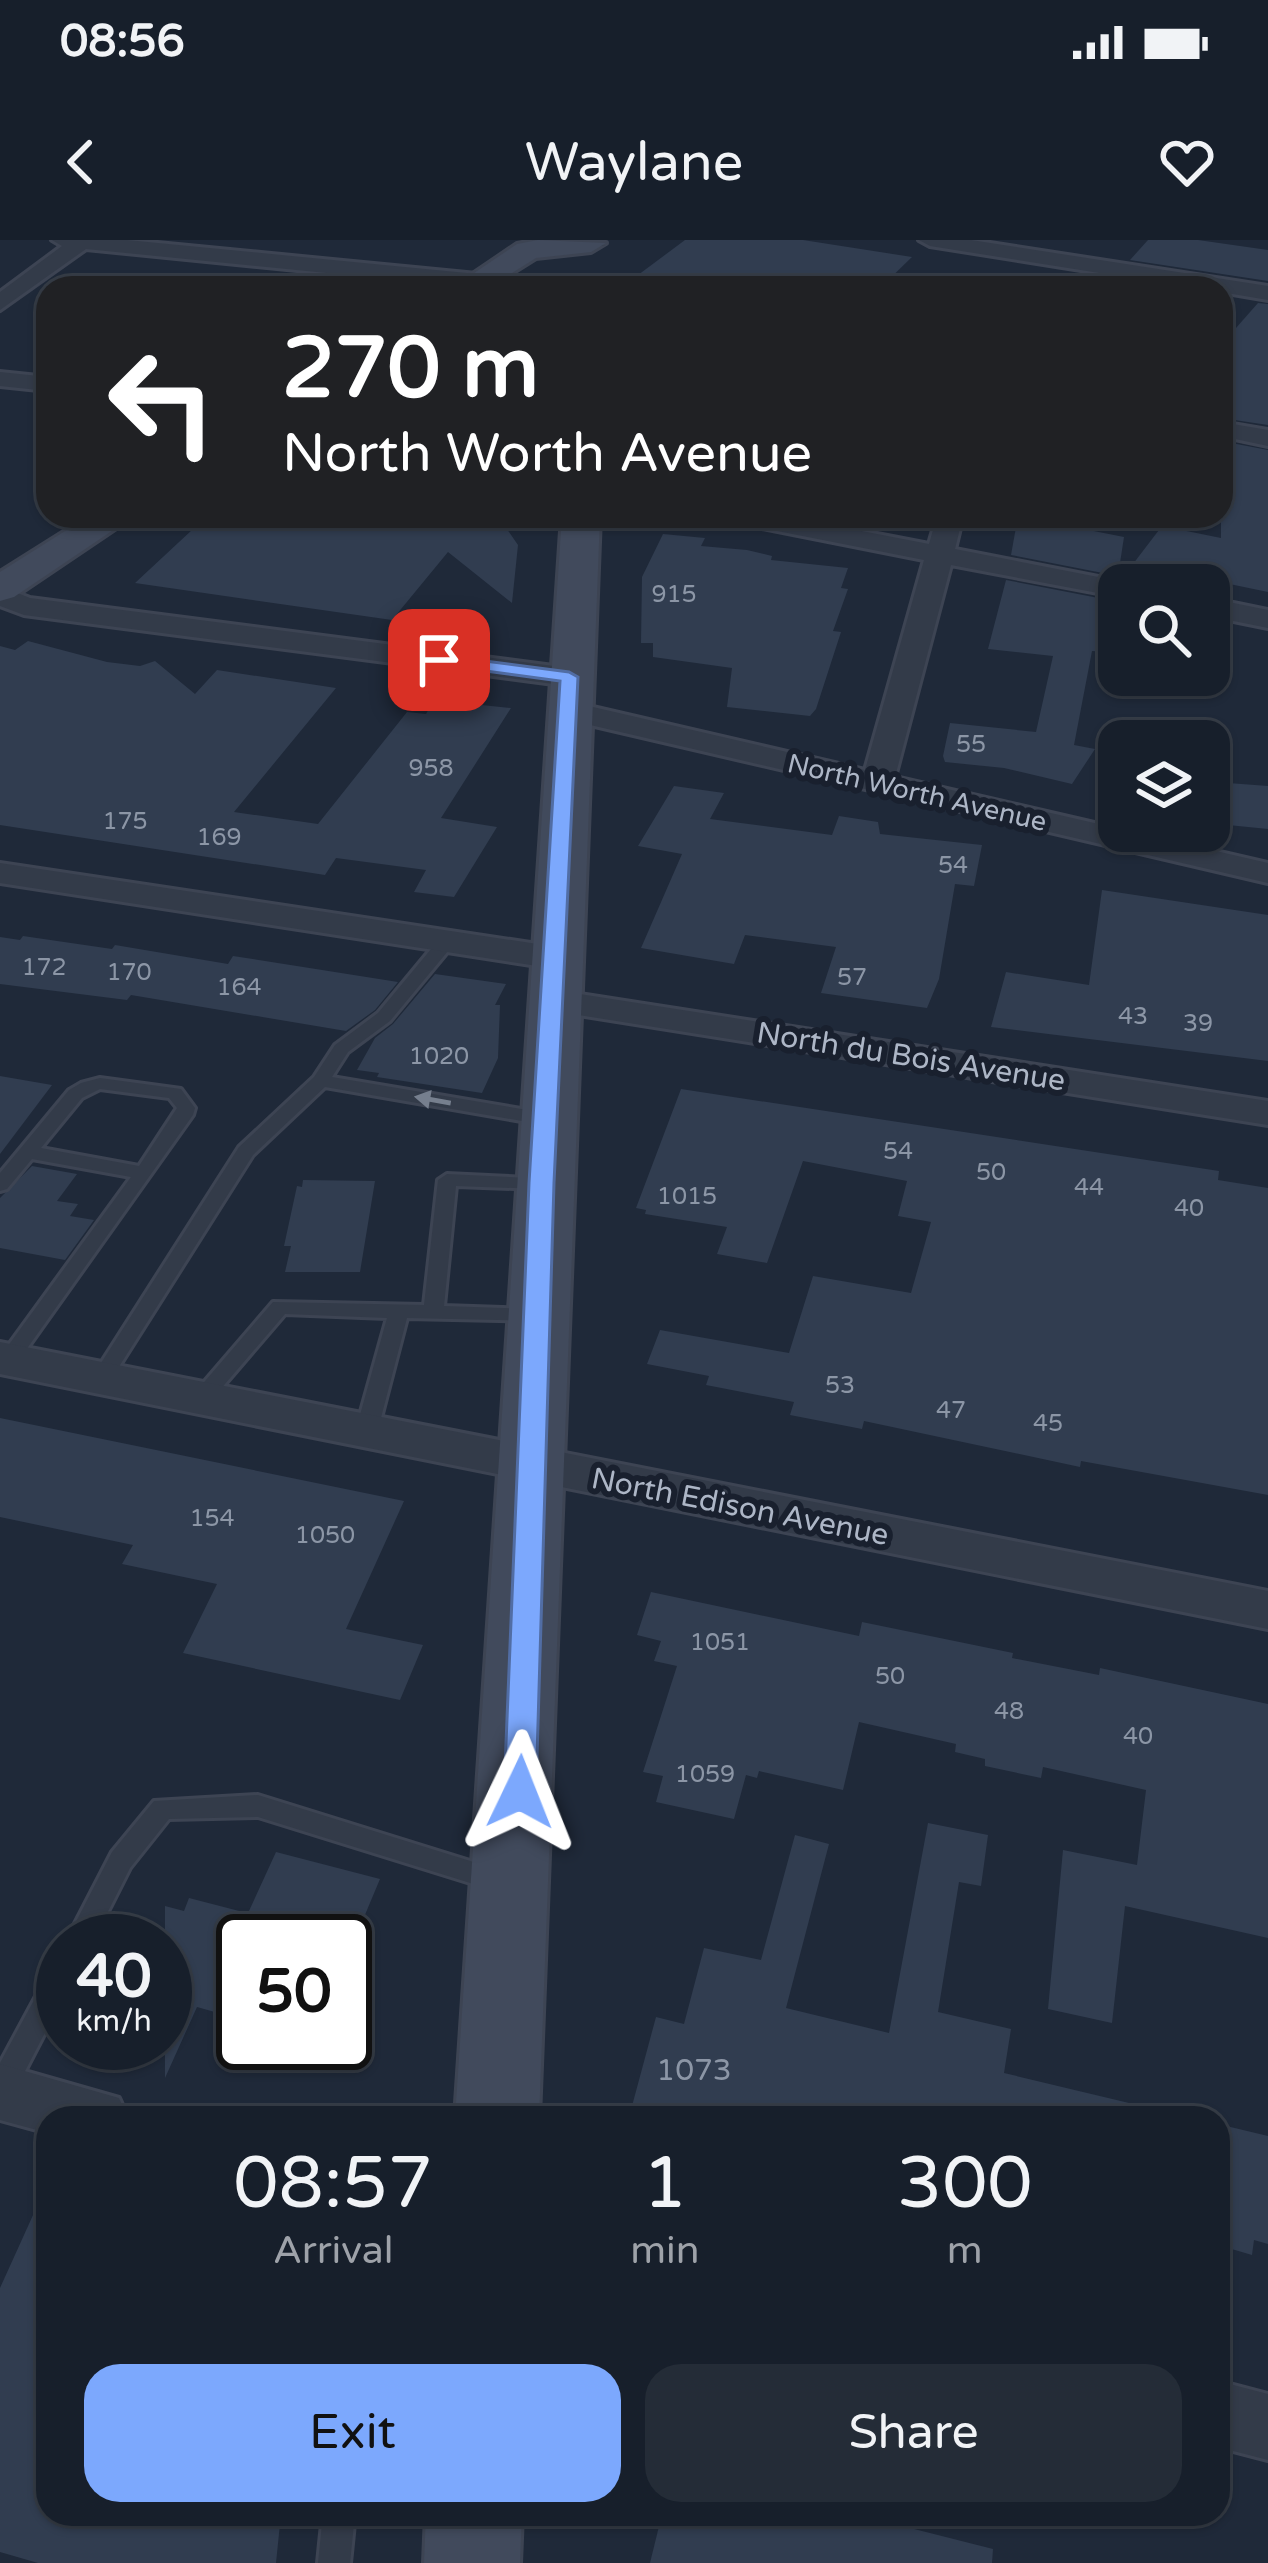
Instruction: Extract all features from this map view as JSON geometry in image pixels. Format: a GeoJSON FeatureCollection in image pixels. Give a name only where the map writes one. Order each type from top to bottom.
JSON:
{"type":"FeatureCollection","features":[{"type":"Feature","properties":{"kind":"main road"},"geometry":{"type":"LineString","coordinates":[[485,276],[528,250],[591,251]]}},
{"type":"Feature","properties":{"kind":"main road"},"geometry":{"type":"LineString","coordinates":[[0,592],[97,528]]}},
{"type":"Feature","properties":{"kind":"main road"},"geometry":{"type":"LineString","coordinates":[[498,2106],[514,1885],[542,1183],[579,528]]}},
{"type":"Feature","properties":{"kind":"main road"},"geometry":{"type":"LineString","coordinates":[[472,2563],[474,2526]]}},
{"type":"Feature","properties":{"kind":"street"},"geometry":{"type":"LineString","coordinates":[[930,240],[1048,268],[1118,276]]}},
{"type":"Feature","properties":{"kind":"street"},"geometry":{"type":"LineString","coordinates":[[1048,268],[1076,240]]}},
{"type":"Feature","properties":{"kind":"street"},"geometry":{"type":"LineString","coordinates":[[0,303],[76,241],[398,276]]}},
{"type":"Feature","properties":{"kind":"street"},"geometry":{"type":"LineString","coordinates":[[1233,289],[1268,293]]}},
{"type":"Feature","properties":{"kind":"street"},"geometry":{"type":"LineString","coordinates":[[0,379],[36,383]]}},
{"type":"Feature","properties":{"kind":"street"},"geometry":{"type":"LineString","coordinates":[[1233,431],[1268,438]]}},
{"type":"Feature","properties":{"kind":"street"},"geometry":{"type":"LineString","coordinates":[[805,528],[1098,586]]}},
{"type":"Feature","properties":{"kind":"street"},"geometry":{"type":"LineString","coordinates":[[877,783],[947,528]]}},
{"type":"Feature","properties":{"kind":"street","name":"North Worth Avenue"},"geometry":{"type":"LineString","coordinates":[[0,592],[24,606],[568,693],[877,783],[1268,873]]}},
{"type":"Feature","properties":{"kind":"street"},"geometry":{"type":"LineString","coordinates":[[1230,611],[1268,619]]}},
{"type":"Feature","properties":{"kind":"street","name":"North du Bois Avenue"},"geometry":{"type":"LineString","coordinates":[[0,873],[447,941],[555,980],[1268,1113]]}},
{"type":"Feature","properties":{"kind":"street","name":"North Edison Avenue"},"geometry":{"type":"LineString","coordinates":[[4,1359],[1268,1610]]}},
{"type":"Feature","properties":{"kind":"street"},"geometry":{"type":"LineString","coordinates":[[0,2091],[54,2106]]}},
{"type":"Feature","properties":{"kind":"street"},"geometry":{"type":"LineString","coordinates":[[1230,2417],[1268,2427]]}},
{"type":"Feature","properties":{"kind":"lane"},"geometry":{"type":"LineString","coordinates":[[101,1379],[246,1150],[321,1081],[341,1049],[374,1027],[447,941]]}},
{"type":"Feature","properties":{"kind":"lane"},"geometry":{"type":"LineString","coordinates":[[321,1081],[546,1119]]}},
{"type":"Feature","properties":{"kind":"lane"},"geometry":{"type":"LineString","coordinates":[[0,1185],[79,1087],[89,1082],[175,1093],[186,1108],[144,1173],[4,1359]]}},
{"type":"Feature","properties":{"kind":"lane"},"geometry":{"type":"LineString","coordinates":[[28,1152],[144,1173]]}},
{"type":"Feature","properties":{"kind":"lane"},"geometry":{"type":"LineString","coordinates":[[433,1312],[447,1180],[542,1183]]}},
{"type":"Feature","properties":{"kind":"lane"},"geometry":{"type":"LineString","coordinates":[[200,1400],[280,1307],[538,1316]]}},
{"type":"Feature","properties":{"kind":"lane"},"geometry":{"type":"LineString","coordinates":[[366,1433],[399,1311]]}},
{"type":"Feature","properties":{"kind":"lane"},"geometry":{"type":"LineString","coordinates":[[93,1914],[121,1860],[163,1809],[258,1806],[514,1885]]}},
{"type":"Feature","properties":{"kind":"lane"},"geometry":{"type":"LineString","coordinates":[[0,2091],[36,2022]]}},
{"type":"Feature","properties":{"kind":"lane"},"geometry":{"type":"LineString","coordinates":[[334,2563],[338,2526]]}},
{"type":"Feature","properties":{"kind":"building"},"geometry":{"type":"Polygon","coordinates":[[[685,240],[803,240],[912,257],[892,276],[637,276],[685,240]]]}},
{"type":"Feature","properties":{"kind":"building"},"geometry":{"type":"Polygon","coordinates":[[[1148,240],[1198,240],[1268,250],[1268,281],[1130,260],[1148,240]]]}},
{"type":"Feature","properties":{"kind":"building"},"geometry":{"type":"Polygon","coordinates":[[[1258,303],[1268,304],[1268,425],[1233,420],[1233,331],[1258,303]]]}},
{"type":"Feature","properties":{"kind":"building"},"geometry":{"type":"Polygon","coordinates":[[[1233,443],[1268,450],[1268,592],[1230,584],[1230,564],[1133,564],[1160,528],[1221,538],[1221,528],[1233,528],[1233,443]]]}},
{"type":"Feature","properties":{"kind":"building"},"geometry":{"type":"Polygon","coordinates":[[[194,528],[506,528],[518,545],[512,603],[448,552],[392,620],[135,583],[194,528]]]}},
{"type":"Feature","properties":{"kind":"building"},"geometry":{"type":"Polygon","coordinates":[[[1016,528],[1079,528],[1124,537],[1120,564],[1098,564],[1098,572],[1011,555],[1016,528]]]}},
{"type":"Feature","properties":{"kind":"building"},"geometry":{"type":"Polygon","coordinates":[[[663,534],[705,538],[701,546],[747,550],[772,556],[771,560],[848,568],[841,588],[848,589],[833,631],[841,632],[810,716],[727,707],[732,668],[653,657],[653,643],[641,643],[642,577],[663,534]]]}},
{"type":"Feature","properties":{"kind":"building"},"geometry":{"type":"Polygon","coordinates":[[[1006,580],[1098,598],[1098,651],[1092,651],[1074,745],[1095,749],[1072,784],[1004,768],[945,762],[950,723],[1036,732],[1053,656],[988,649],[1006,580]]]}},
{"type":"Feature","properties":{"kind":"building"},"geometry":{"type":"Polygon","coordinates":[[[28,641],[107,662],[140,666],[155,661],[195,694],[217,670],[336,688],[234,812],[318,824],[407,712],[426,714],[434,700],[511,708],[441,818],[497,827],[454,897],[414,892],[426,870],[336,858],[325,875],[0,825],[0,646],[15,650],[28,641]]]}},
{"type":"Feature","properties":{"kind":"building"},"geometry":{"type":"Polygon","coordinates":[[[1230,783],[1268,786],[1268,829],[1230,825],[1230,783]]]}},
{"type":"Feature","properties":{"kind":"building"},"geometry":{"type":"Polygon","coordinates":[[[674,786],[724,793],[710,819],[832,835],[839,816],[878,822],[880,834],[982,845],[974,886],[955,884],[939,979],[927,1008],[821,993],[836,947],[745,935],[734,964],[641,948],[682,854],[638,846],[674,786]]]}},
{"type":"Feature","properties":{"kind":"building"},"geometry":{"type":"Polygon","coordinates":[[[1102,890],[1268,915],[1268,1061],[991,1027],[1006,972],[1089,985],[1102,890]]]}},
{"type":"Feature","properties":{"kind":"building"},"geometry":{"type":"Polygon","coordinates":[[[23,936],[228,964],[233,956],[398,982],[375,1010],[346,1031],[131,995],[127,1000],[0,984],[0,937],[20,940],[23,936]]]}},
{"type":"Feature","properties":{"kind":"building"},"geometry":{"type":"Polygon","coordinates":[[[435,974],[506,984],[495,1005],[500,1005],[498,1058],[482,1093],[357,1070],[375,1038],[435,974]]]}},
{"type":"Feature","properties":{"kind":"building"},"geometry":{"type":"Polygon","coordinates":[[[0,1076],[52,1085],[0,1154],[0,1076]]]}},
{"type":"Feature","properties":{"kind":"building"},"geometry":{"type":"Polygon","coordinates":[[[681,1089],[1219,1171],[1218,1180],[1268,1188],[1268,1495],[1081,1461],[1080,1467],[864,1421],[862,1429],[790,1415],[794,1402],[706,1385],[709,1376],[647,1364],[660,1330],[789,1353],[813,1276],[911,1293],[931,1222],[898,1216],[907,1181],[803,1161],[767,1263],[717,1254],[727,1227],[645,1214],[646,1210],[636,1208],[681,1089]]]}},
{"type":"Feature","properties":{"kind":"building"},"geometry":{"type":"Polygon","coordinates":[[[32,1166],[77,1174],[57,1201],[78,1204],[70,1216],[94,1220],[65,1260],[0,1248],[0,1198],[32,1166]]]}},
{"type":"Feature","properties":{"kind":"building"},"geometry":{"type":"Polygon","coordinates":[[[303,1180],[375,1181],[360,1272],[285,1272],[291,1246],[284,1246],[297,1186],[302,1187],[303,1180]]]}},
{"type":"Feature","properties":{"kind":"building"},"geometry":{"type":"Polygon","coordinates":[[[0,1418],[404,1501],[346,1629],[423,1645],[400,1700],[183,1653],[217,1584],[122,1564],[133,1545],[0,1517],[0,1418]]]}},
{"type":"Feature","properties":{"kind":"building"},"geometry":{"type":"Polygon","coordinates":[[[651,1592],[859,1636],[862,1622],[1013,1653],[1012,1658],[1099,1675],[1100,1668],[1268,1704],[1268,1938],[1125,1906],[1112,2023],[1048,2009],[1063,1850],[1137,1865],[1146,1790],[1043,1767],[1041,1778],[985,1766],[985,1759],[955,1752],[956,1744],[859,1722],[843,1790],[759,1771],[757,1778],[746,1775],[734,1819],[656,1802],[663,1776],[643,1772],[677,1666],[654,1661],[661,1641],[637,1635],[651,1592]]]}},
{"type":"Feature","properties":{"kind":"building"},"geometry":{"type":"Polygon","coordinates":[[[928,1823],[988,1835],[981,1886],[959,1882],[938,2012],[1011,2029],[1004,2073],[1129,2106],[632,2106],[656,2017],[684,2024],[704,1948],[761,1960],[795,1835],[829,1844],[786,2008],[889,2033],[928,1823]]]}},
{"type":"Feature","properties":{"kind":"building"},"geometry":{"type":"Polygon","coordinates":[[[276,1852],[380,1879],[365,1914],[248,1914],[276,1852]]]}},
{"type":"Feature","properties":{"kind":"building"},"geometry":{"type":"Polygon","coordinates":[[[189,1898],[243,1912],[216,1914],[216,2012],[197,2007],[192,2018],[192,1914],[165,1914],[165,1906],[184,1911],[189,1898]]]}},
{"type":"Feature","properties":{"kind":"building"},"geometry":{"type":"Polygon","coordinates":[[[1230,2127],[1268,2136],[1268,2244],[1254,2240],[1252,2255],[1230,2249],[1230,2127]]]}},
{"type":"Feature","properties":{"kind":"building"},"geometry":{"type":"Polygon","coordinates":[[[36,2208],[36,2526],[280,2526],[276,2563],[38,2563],[0,2552],[0,2288],[36,2208]]]}},
{"type":"Feature","properties":{"kind":"building"},"geometry":{"type":"Polygon","coordinates":[[[659,2526],[902,2526],[993,2549],[992,2563],[650,2563],[659,2526]]]}},
{"type":"Feature","properties":{"kind":"route"},"geometry":{"type":"LineString","coordinates":[[439,660],[569,677],[542,1183],[520,1792]]}}]}
